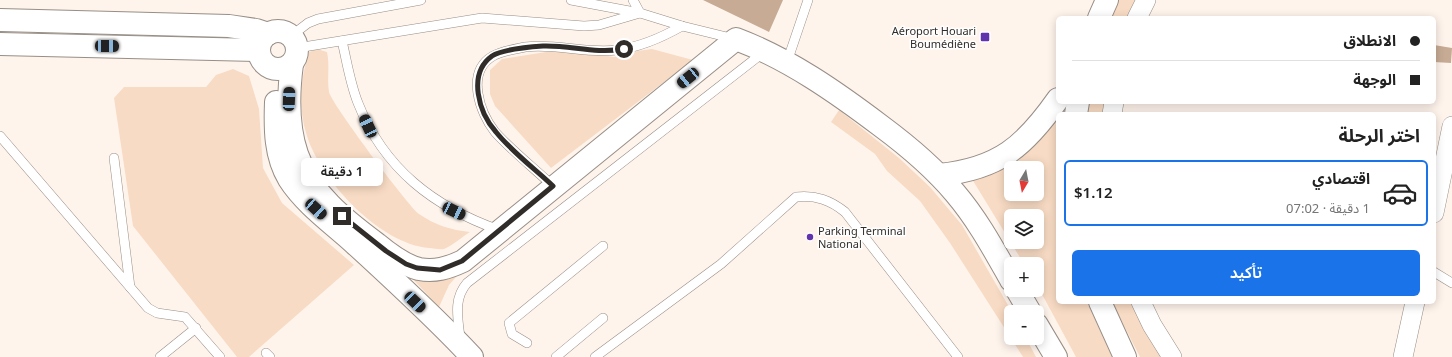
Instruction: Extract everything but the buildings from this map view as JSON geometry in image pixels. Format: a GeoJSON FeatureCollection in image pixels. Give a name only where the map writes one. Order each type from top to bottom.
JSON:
{"type":"FeatureCollection","features":[{"type":"Feature","properties":{"kind":"street"},"geometry":{"type":"LineString","coordinates":[[1100,16],[1107,0]]}},
{"type":"Feature","properties":{"kind":"street"},"geometry":{"type":"LineString","coordinates":[[1139,16],[1146,0]]}},
{"type":"Feature","properties":{"kind":"street"},"geometry":{"type":"LineString","coordinates":[[0,20],[229,26],[256,30],[264,42],[263,61],[271,68],[289,54]]}},
{"type":"Feature","properties":{"kind":"street"},"geometry":{"type":"LineString","coordinates":[[0,44],[264,42],[280,31],[289,54],[290,124],[298,156],[317,188],[337,212],[356,229],[406,264],[429,270],[446,268],[462,261],[736,39],[787,62],[866,115],[939,175],[971,213],[1004,268]]}},
{"type":"Feature","properties":{"kind":"street"},"geometry":{"type":"LineString","coordinates":[[289,54],[276,141],[280,160],[288,178],[300,194],[466,351]]}},
{"type":"Feature","properties":{"kind":"street"},"geometry":{"type":"LineString","coordinates":[[939,175],[974,169],[1006,155],[1033,133],[1056,103]]}},
{"type":"Feature","properties":{"kind":"street"},"geometry":{"type":"LineString","coordinates":[[1436,203],[1452,126]]}},
{"type":"Feature","properties":{"kind":"street"},"geometry":{"type":"LineString","coordinates":[[1101,304],[1125,357]]}},
{"type":"Feature","properties":{"kind":"street"},"geometry":{"type":"LineString","coordinates":[[1142,304],[1152,325],[1172,357]]}},
{"type":"Feature","properties":{"kind":"street"},"geometry":{"type":"LineString","coordinates":[[1403,357],[1415,304]]}},
{"type":"Feature","properties":{"kind":"street"},"geometry":{"type":"LineString","coordinates":[[1044,337],[1056,357]]}},
{"type":"Feature","properties":{"kind":"lane"},"geometry":{"type":"LineString","coordinates":[[289,54],[308,23],[318,19],[421,0]]}},
{"type":"Feature","properties":{"kind":"lane"},"geometry":{"type":"LineString","coordinates":[[571,0],[640,13],[682,26],[736,39]]}},
{"type":"Feature","properties":{"kind":"lane"},"geometry":{"type":"LineString","coordinates":[[633,0],[640,13]]}},
{"type":"Feature","properties":{"kind":"lane"},"geometry":{"type":"LineString","coordinates":[[787,62],[808,0]]}},
{"type":"Feature","properties":{"kind":"lane"},"geometry":{"type":"LineString","coordinates":[[289,54],[342,41],[482,18],[584,26],[599,25],[640,13]]}},
{"type":"Feature","properties":{"kind":"lane"},"geometry":{"type":"LineString","coordinates":[[553,186],[496,132],[488,120],[478,98],[477,86],[480,74],[485,64],[493,56],[525,47],[561,47],[597,51],[633,47],[650,42],[682,26]]}},
{"type":"Feature","properties":{"kind":"lane"},"geometry":{"type":"LineString","coordinates":[[342,41],[350,80],[358,103],[378,141],[396,166],[414,183],[448,208],[476,222],[500,230]]}},
{"type":"Feature","properties":{"kind":"lane"},"geometry":{"type":"LineString","coordinates":[[466,351],[457,300],[467,282],[765,51]]}},
{"type":"Feature","properties":{"kind":"lane"},"geometry":{"type":"LineString","coordinates":[[0,136],[152,312],[185,317],[220,357]]}},
{"type":"Feature","properties":{"kind":"lane"},"geometry":{"type":"LineString","coordinates":[[114,158],[130,287]]}},
{"type":"Feature","properties":{"kind":"lane"},"geometry":{"type":"LineString","coordinates":[[595,357],[721,264],[796,197],[805,196],[829,201],[845,212],[958,357]]}},
{"type":"Feature","properties":{"kind":"lane"},"geometry":{"type":"LineString","coordinates":[[527,343],[512,334],[509,323],[604,246]]}},
{"type":"Feature","properties":{"kind":"lane"},"geometry":{"type":"LineString","coordinates":[[1436,273],[1452,283]]}},
{"type":"Feature","properties":{"kind":"lane"},"geometry":{"type":"LineString","coordinates":[[556,357],[603,318]]}},
{"type":"Feature","properties":{"kind":"lane"},"geometry":{"type":"LineString","coordinates":[[160,357],[196,328]]}},
{"type":"Feature","properties":{"kind":"shaded area"},"geometry":{"type":"Polygon","coordinates":[[[703,0],[783,0],[769,32],[703,0]]]}},
{"type":"Feature","properties":{"kind":"shaded area"},"geometry":{"type":"Polygon","coordinates":[[[1118,0],[1139,0],[1133,16],[1112,16],[1118,0]]]}},
{"type":"Feature","properties":{"kind":"shaded area"},"geometry":{"type":"Polygon","coordinates":[[[1436,45],[1452,48],[1451,63],[1436,62],[1436,45]]]}},
{"type":"Feature","properties":{"kind":"shaded area"},"geometry":{"type":"Polygon","coordinates":[[[317,49],[327,52],[329,92],[342,115],[412,207],[419,214],[437,224],[456,230],[470,232],[454,244],[444,249],[410,244],[391,235],[373,223],[339,190],[325,172],[314,154],[307,136],[302,115],[301,94],[306,62],[309,52],[317,49]]]}},
{"type":"Feature","properties":{"kind":"shaded area"},"geometry":{"type":"Polygon","coordinates":[[[565,49],[614,57],[630,52],[652,49],[693,60],[551,168],[495,106],[490,94],[490,70],[502,59],[565,49]]]}},
{"type":"Feature","properties":{"kind":"shaded area"},"geometry":{"type":"Polygon","coordinates":[[[233,69],[249,76],[259,109],[263,168],[282,203],[354,265],[249,357],[237,357],[133,226],[114,98],[124,87],[206,87],[216,75],[233,69]]]}},
{"type":"Feature","properties":{"kind":"shaded area"},"geometry":{"type":"Polygon","coordinates":[[[1089,104],[1109,104],[1109,112],[1088,112],[1089,104]]]}},
{"type":"Feature","properties":{"kind":"shaded area"},"geometry":{"type":"Polygon","coordinates":[[[839,110],[899,158],[930,187],[962,225],[1008,305],[1004,305],[1004,327],[950,243],[920,201],[887,171],[875,154],[831,122],[839,110]]]}},
{"type":"Feature","properties":{"kind":"shaded area"},"geometry":{"type":"Polygon","coordinates":[[[1056,122],[1056,304],[1088,304],[1112,357],[1076,357],[1044,297],[1044,257],[1020,257],[1015,249],[1044,249],[1044,209],[1004,209],[1004,231],[967,171],[1024,148],[1056,122]]]}},
{"type":"Feature","properties":{"kind":"shaded area"},"geometry":{"type":"Polygon","coordinates":[[[462,270],[449,285],[439,307],[410,276],[462,270]]]}},
{"type":"Feature","properties":{"kind":"shaded area"},"geometry":{"type":"Polygon","coordinates":[[[1113,304],[1137,304],[1165,357],[1140,357],[1113,304]]]}},
{"type":"Feature","properties":{"kind":"shaded area"},"geometry":{"type":"Polygon","coordinates":[[[1015,345],[1030,345],[1036,357],[1023,357],[1015,345]]]}},
{"type":"Feature","properties":{"kind":"place","name":"Aéroport Houari Boumédiène"},"geometry":{"type":"Point","coordinates":[985,37]}},
{"type":"Feature","properties":{"kind":"place","name":"Parking Terminal National"},"geometry":{"type":"Point","coordinates":[810,237]}},
{"type":"Feature","properties":{"kind":"route"},"geometry":{"type":"LineString","coordinates":[[342,216],[356,229],[406,264],[417,268],[440,270],[462,261],[553,186],[496,132],[488,120],[478,98],[477,86],[480,74],[485,64],[493,56],[525,47],[561,47],[597,51],[624,49]]}}]}
